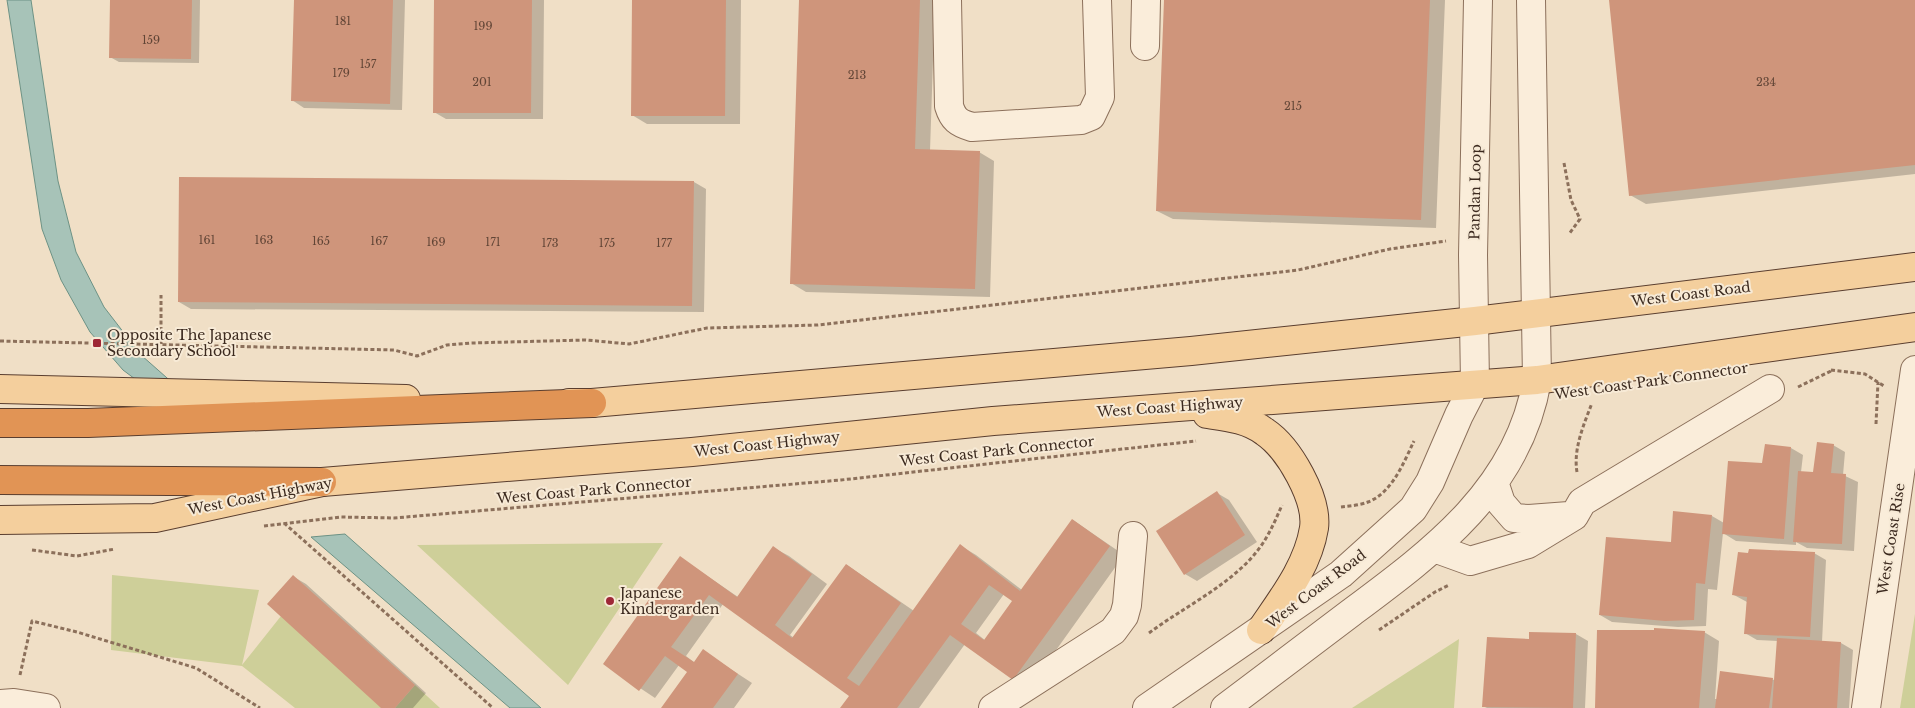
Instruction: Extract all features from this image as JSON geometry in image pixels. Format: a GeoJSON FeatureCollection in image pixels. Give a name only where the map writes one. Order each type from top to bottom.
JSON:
{"type":"FeatureCollection","features":[{"type":"Feature","properties":{"kind":"highway"},"geometry":{"type":"LineString","coordinates":[[0,423],[88,424],[592,403]]}},
{"type":"Feature","properties":{"kind":"highway"},"geometry":{"type":"LineString","coordinates":[[0,480],[322,482]]}},
{"type":"Feature","properties":{"kind":"main road","name":"West Coast Road"},"geometry":{"type":"LineString","coordinates":[[1534,313],[1915,267]]}},
{"type":"Feature","properties":{"kind":"main road"},"geometry":{"type":"LineString","coordinates":[[0,389],[592,403],[1191,351],[1534,313]]}},
{"type":"Feature","properties":{"kind":"main road"},"geometry":{"type":"LineString","coordinates":[[1537,380],[1915,327]]}},
{"type":"Feature","properties":{"kind":"main road","name":"West Coast Highway"},"geometry":{"type":"LineString","coordinates":[[0,520],[155,518],[322,482],[682,452],[993,421],[1537,380]]}},
{"type":"Feature","properties":{"kind":"main road"},"geometry":{"type":"LineString","coordinates":[[1162,407],[1239,418],[1266,432],[1284,450],[1312,502],[1314,528],[1306,556],[1288,591],[1261,630]]}},
{"type":"Feature","properties":{"kind":"street"},"geometry":{"type":"LineString","coordinates":[[947,0],[949,106],[953,118],[960,123],[972,126],[1081,120],[1091,116],[1100,97],[1097,0]]}},
{"type":"Feature","properties":{"kind":"street"},"geometry":{"type":"LineString","coordinates":[[1146,0],[1146,46]]}},
{"type":"Feature","properties":{"kind":"street","name":"Pandan Loop"},"geometry":{"type":"LineString","coordinates":[[1475,384],[1473,255],[1478,0]]}},
{"type":"Feature","properties":{"kind":"street"},"geometry":{"type":"LineString","coordinates":[[1225,708],[1434,548],[1473,511],[1504,470],[1533,407],[1537,380],[1534,313],[1531,0]]}},
{"type":"Feature","properties":{"kind":"street","name":"West Coast Rise"},"geometry":{"type":"LineString","coordinates":[[1866,708],[1914,381]]}},
{"type":"Feature","properties":{"kind":"street","name":"West Coast Road"},"geometry":{"type":"LineString","coordinates":[[1147,708],[1341,574],[1413,509],[1430,482],[1459,415],[1475,384]]}},
{"type":"Feature","properties":{"kind":"street"},"geometry":{"type":"LineString","coordinates":[[1434,548],[1470,561],[1528,544],[1574,516],[1582,502],[1770,390]]}},
{"type":"Feature","properties":{"kind":"street"},"geometry":{"type":"LineString","coordinates":[[1494,482],[1501,503],[1514,518],[1574,516]]}},
{"type":"Feature","properties":{"kind":"street"},"geometry":{"type":"LineString","coordinates":[[993,708],[1112,631],[1119,624],[1124,616],[1127,605],[1133,536]]}},
{"type":"Feature","properties":{"kind":"street"},"geometry":{"type":"LineString","coordinates":[[7,704],[46,708]]}},
{"type":"Feature","properties":{"kind":"path"},"geometry":{"type":"LineString","coordinates":[[0,341],[394,350],[417,356],[446,345],[471,343],[586,340],[629,344],[706,328],[818,325],[1298,270],[1390,248],[1451,241]]}},
{"type":"Feature","properties":{"kind":"path"},"geometry":{"type":"LineString","coordinates":[[161,295],[161,344]]}},
{"type":"Feature","properties":{"kind":"path"},"geometry":{"type":"LineString","coordinates":[[1814,372],[1833,369],[1865,374],[1894,392],[1914,381]]}},
{"type":"Feature","properties":{"kind":"path","name":"West Coast Park Connector"},"geometry":{"type":"LineString","coordinates":[[1586,404],[1600,401]]}},
{"type":"Feature","properties":{"kind":"path"},"geometry":{"type":"LineString","coordinates":[[1143,637],[1224,582],[1260,548],[1271,530],[1283,502],[1295,508],[1313,509],[1368,502],[1382,494],[1404,462],[1416,438]]}},
{"type":"Feature","properties":{"kind":"path","name":"West Coast Park Connector"},"geometry":{"type":"LineString","coordinates":[[255,527],[340,517],[394,518],[841,480],[1199,441]]}},
{"type":"Feature","properties":{"kind":"path"},"geometry":{"type":"LineString","coordinates":[[284,523],[492,708]]}},
{"type":"Feature","properties":{"kind":"path"},"geometry":{"type":"LineString","coordinates":[[28,549],[77,556],[118,548]]}},
{"type":"Feature","properties":{"kind":"path"},"geometry":{"type":"LineString","coordinates":[[7,704],[32,621],[77,632],[196,668],[260,708]]}},
{"type":"Feature","properties":{"kind":"green space"},"geometry":{"type":"Polygon","coordinates":[[[663,543],[568,685],[417,545],[663,543]]]}},
{"type":"Feature","properties":{"kind":"green space"},"geometry":{"type":"Polygon","coordinates":[[[112,575],[259,590],[242,665],[281,616],[383,708],[295,708],[242,666],[111,650],[112,575]]]}},
{"type":"Feature","properties":{"kind":"green space"},"geometry":{"type":"Polygon","coordinates":[[[1915,614],[1915,708],[1900,708],[1915,614]]]}},
{"type":"Feature","properties":{"kind":"green space"},"geometry":{"type":"Polygon","coordinates":[[[1459,639],[1454,708],[1352,708],[1459,639]]]}},
{"type":"Feature","properties":{"kind":"green space"},"geometry":{"type":"Polygon","coordinates":[[[415,685],[440,708],[395,708],[415,685]]]}},
{"type":"Feature","properties":{"kind":"shaded area"},"geometry":{"type":"Polygon","coordinates":[[[7,0],[31,0],[58,181],[76,252],[104,307],[141,355],[175,385],[147,388],[123,370],[90,332],[61,280],[42,229],[7,0]]]}},
{"type":"Feature","properties":{"kind":"shaded area"},"geometry":{"type":"Polygon","coordinates":[[[345,534],[541,708],[510,708],[311,537],[345,534]]]}},
{"type":"Feature","properties":{"kind":"building"},"geometry":{"type":"Polygon","coordinates":[[[110,0],[192,0],[191,59],[109,58],[110,0]]]}},
{"type":"Feature","properties":{"kind":"building"},"geometry":{"type":"Polygon","coordinates":[[[294,0],[393,0],[390,104],[291,101],[294,0]]]}},
{"type":"Feature","properties":{"kind":"building"},"geometry":{"type":"Polygon","coordinates":[[[434,0],[532,0],[531,113],[433,113],[434,0]]]}},
{"type":"Feature","properties":{"kind":"building"},"geometry":{"type":"Polygon","coordinates":[[[632,0],[726,0],[725,116],[631,116],[632,0]]]}},
{"type":"Feature","properties":{"kind":"building"},"geometry":{"type":"Polygon","coordinates":[[[799,0],[920,0],[915,149],[980,151],[975,289],[790,284],[799,0]]]}},
{"type":"Feature","properties":{"kind":"building"},"geometry":{"type":"Polygon","coordinates":[[[1164,0],[1430,0],[1421,220],[1156,211],[1164,0]]]}},
{"type":"Feature","properties":{"kind":"building"},"geometry":{"type":"Polygon","coordinates":[[[1609,0],[1915,0],[1915,165],[1629,196],[1609,0]]]}},
{"type":"Feature","properties":{"kind":"building"},"geometry":{"type":"Polygon","coordinates":[[[179,177],[694,181],[692,306],[178,302],[179,177]]]}},
{"type":"Feature","properties":{"kind":"building"},"geometry":{"type":"Polygon","coordinates":[[[1817,442],[1834,444],[1831,473],[1846,474],[1842,544],[1793,542],[1798,471],[1813,472],[1817,442]]]}},
{"type":"Feature","properties":{"kind":"building"},"geometry":{"type":"Polygon","coordinates":[[[1765,444],[1791,447],[1784,539],[1722,534],[1728,461],[1762,463],[1765,444]]]}},
{"type":"Feature","properties":{"kind":"building"},"geometry":{"type":"Polygon","coordinates":[[[1217,491],[1245,535],[1184,575],[1156,531],[1217,491]]]}},
{"type":"Feature","properties":{"kind":"building"},"geometry":{"type":"Polygon","coordinates":[[[1673,511],[1712,515],[1705,584],[1696,583],[1694,620],[1665,621],[1599,615],[1606,537],[1671,542],[1673,511]]]}},
{"type":"Feature","properties":{"kind":"building"},"geometry":{"type":"Polygon","coordinates":[[[1072,519],[1110,546],[1013,680],[950,635],[897,708],[840,708],[849,696],[709,595],[671,647],[694,662],[703,649],[738,674],[713,708],[661,708],[687,672],[665,656],[639,691],[603,664],[680,556],[737,597],[773,546],[812,574],[775,625],[792,638],[846,564],[901,603],[847,678],[859,686],[960,544],[1020,591],[1072,519]],[[989,585],[961,624],[984,640],[1012,601],[989,585]]]}},
{"type":"Feature","properties":{"kind":"building"},"geometry":{"type":"Polygon","coordinates":[[[1749,549],[1815,552],[1810,637],[1744,634],[1747,597],[1732,595],[1738,552],[1748,553],[1749,549]]]}},
{"type":"Feature","properties":{"kind":"building"},"geometry":{"type":"Polygon","coordinates":[[[293,575],[415,685],[395,708],[381,708],[267,604],[293,575]]]}},
{"type":"Feature","properties":{"kind":"building"},"geometry":{"type":"Polygon","coordinates":[[[1654,628],[1705,631],[1699,708],[1595,708],[1597,630],[1654,630],[1654,628]]]}},
{"type":"Feature","properties":{"kind":"building"},"geometry":{"type":"Polygon","coordinates":[[[1529,632],[1576,633],[1573,708],[1482,707],[1487,637],[1529,639],[1529,632]]]}},
{"type":"Feature","properties":{"kind":"building"},"geometry":{"type":"Polygon","coordinates":[[[1777,638],[1841,642],[1837,708],[1772,708],[1777,638]]]}},
{"type":"Feature","properties":{"kind":"building"},"geometry":{"type":"Polygon","coordinates":[[[1720,671],[1773,678],[1769,708],[1715,708],[1720,671]]]}},
{"type":"Feature","properties":{"kind":"place","name":"Opposite The Japanese Secondary School"},"geometry":{"type":"Point","coordinates":[97,343]}},
{"type":"Feature","properties":{"kind":"place","name":"Japanese Kindergarden"},"geometry":{"type":"Point","coordinates":[610,601]}}]}
